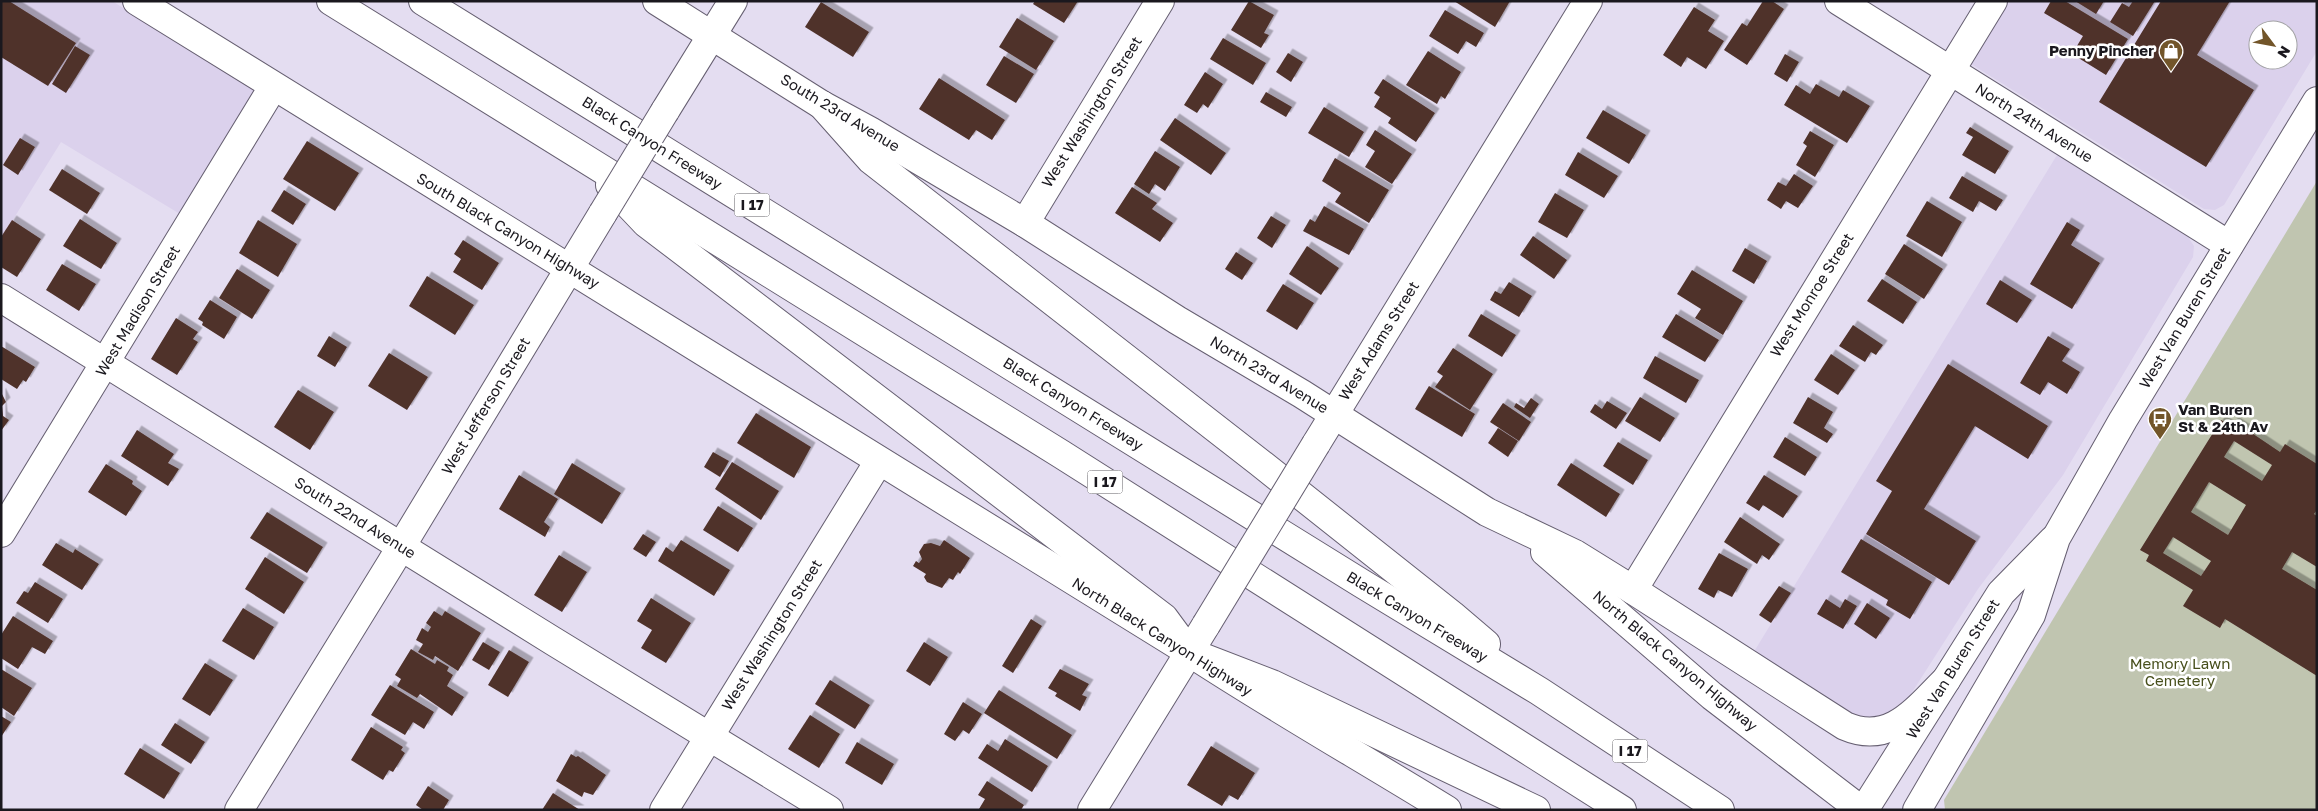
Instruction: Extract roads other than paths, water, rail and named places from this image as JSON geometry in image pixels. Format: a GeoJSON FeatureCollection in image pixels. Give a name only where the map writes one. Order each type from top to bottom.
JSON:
{"type":"FeatureCollection","features":[{"type":"Feature","properties":{"kind":"main road","name":"South Black Canyon Highway"},"geometry":{"type":"LineString","coordinates":[[137,1],[273,88],[879,460]]}},
{"type":"Feature","properties":{"kind":"main road","name":"I 17"},"geometry":{"type":"LineString","coordinates":[[331,1],[1061,454],[1622,810]]}},
{"type":"Feature","properties":{"kind":"main road","name":"Black Canyon Freeway"},"geometry":{"type":"LineString","coordinates":[[423,1],[1336,568],[1540,691],[1720,810]]}},
{"type":"Feature","properties":{"kind":"main road","name":"South 23rd Avenue"},"geometry":{"type":"LineString","coordinates":[[657,1],[822,105],[870,131],[1024,223]]}},
{"type":"Feature","properties":{"kind":"main road","name":"West Jefferson Street"},"geometry":{"type":"LineString","coordinates":[[240,810],[733,1]]}},
{"type":"Feature","properties":{"kind":"main road","name":"West Washington Street"},"geometry":{"type":"LineString","coordinates":[[1024,223],[1160,1]]}},
{"type":"Feature","properties":{"kind":"main road","name":"West Adams Street"},"geometry":{"type":"LineString","coordinates":[[1092,810],[1588,1]]}},
{"type":"Feature","properties":{"kind":"main road","name":"North 24th Avenue"},"geometry":{"type":"LineString","coordinates":[[1839,1],[2229,245]]}},
{"type":"Feature","properties":{"kind":"main road","name":"West Monroe Street"},"geometry":{"type":"LineString","coordinates":[[1633,590],[1993,1]]}},
{"type":"Feature","properties":{"kind":"main road","name":"West Madison Street"},"geometry":{"type":"LineString","coordinates":[[1,533],[273,88]]}},
{"type":"Feature","properties":{"kind":"main road","name":"West Van Buren Street"},"geometry":{"type":"LineString","coordinates":[[1917,810],[2031,615],[2056,538],[2123,420],[2317,101]]}},
{"type":"Feature","properties":{"kind":"main road"},"geometry":{"type":"LineString","coordinates":[[822,105],[871,160],[1150,376],[1452,615],[1540,691]]}},
{"type":"Feature","properties":{"kind":"main road"},"geometry":{"type":"LineString","coordinates":[[585,158],[646,223],[1164,618],[1189,652],[1272,684],[1536,810]]}},
{"type":"Feature","properties":{"kind":"main road","name":"North 23rd Avenue"},"geometry":{"type":"LineString","coordinates":[[1024,223],[1177,320],[1334,414],[1487,512],[1514,526]]}},
{"type":"Feature","properties":{"kind":"main road","name":"South 22nd Avenue"},"geometry":{"type":"LineString","coordinates":[[1,298],[829,810]]}},
{"type":"Feature","properties":{"kind":"main road","name":"West Washington Street"},"geometry":{"type":"LineString","coordinates":[[664,810],[879,460]]}},
{"type":"Feature","properties":{"kind":"main road","name":"North Black Canyon Highway"},"geometry":{"type":"LineString","coordinates":[[879,460],[1263,700],[1447,810]]}},
{"type":"Feature","properties":{"kind":"main road"},"geometry":{"type":"LineString","coordinates":[[1514,526],[1575,554],[1748,663],[1812,706],[1855,730],[1883,730],[1901,723],[1946,680]]}},
{"type":"Feature","properties":{"kind":"main road","name":"North Black Canyon Highway"},"geometry":{"type":"LineString","coordinates":[[1514,526],[1712,696],[1863,810]]}},
{"type":"Feature","properties":{"kind":"main road","name":"West Van Buren Street"},"geometry":{"type":"LineString","coordinates":[[1863,810],[2001,593],[2056,538]]}},
{"type":"Feature","properties":{"kind":"place","name":"Penny Pincher"},"geometry":{"type":"Point","coordinates":[2171,72]}},
{"type":"Feature","properties":{"kind":"place","name":"Van Buren St & 24th Av"},"geometry":{"type":"Point","coordinates":[2160,440]}},
{"type":"Feature","properties":{"kind":"park label","name":"Memory Lawn Cemetery"},"geometry":{"type":"Point","coordinates":[2180,672]}}]}
